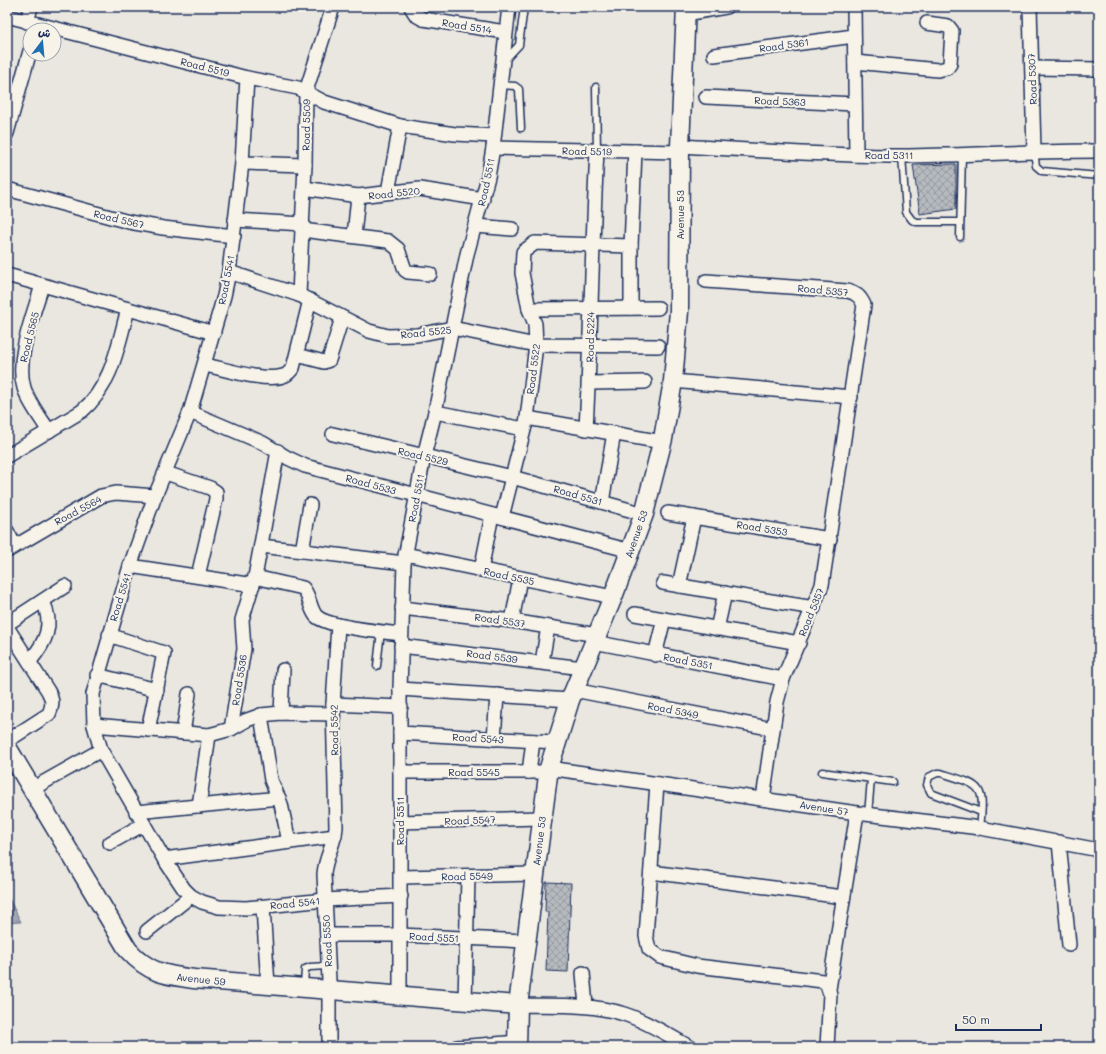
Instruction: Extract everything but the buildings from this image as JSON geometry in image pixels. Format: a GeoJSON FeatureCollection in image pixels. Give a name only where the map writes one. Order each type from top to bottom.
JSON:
{"type":"FeatureCollection","features":[{"type":"Feature","properties":{"kind":"street"},"geometry":{"type":"LineString","coordinates":[[31,7],[34,22]]}},
{"type":"Feature","properties":{"kind":"street","name":"Road 5509"},"geometry":{"type":"LineString","coordinates":[[205,365],[272,378],[288,374],[293,368],[304,297],[303,227],[306,91],[333,7]]}},
{"type":"Feature","properties":{"kind":"street","name":"Road 5514"},"geometry":{"type":"LineString","coordinates":[[411,7],[416,15],[423,19],[505,32]]}},
{"type":"Feature","properties":{"kind":"street","name":"Road 5511"},"geometry":{"type":"LineString","coordinates":[[400,997],[400,689],[404,559],[424,456],[435,412],[467,254],[483,199],[494,142],[508,7]]}},
{"type":"Feature","properties":{"kind":"street"},"geometry":{"type":"LineString","coordinates":[[685,11],[726,7]]}},
{"type":"Feature","properties":{"kind":"street"},"geometry":{"type":"LineString","coordinates":[[854,7],[856,155]]}},
{"type":"Feature","properties":{"kind":"street","name":"Road 5307"},"geometry":{"type":"LineString","coordinates":[[1030,7],[1034,151]]}},
{"type":"Feature","properties":{"kind":"street","name":"Avenue 53"},"geometry":{"type":"LineString","coordinates":[[517,1044],[518,1005],[548,770],[555,742],[572,695],[613,597],[644,514],[662,442],[673,381],[679,311],[680,149],[685,11]]}},
{"type":"Feature","properties":{"kind":"street","name":"Road 5519"},"geometry":{"type":"LineString","coordinates":[[7,16],[25,22]]}},
{"type":"Feature","properties":{"kind":"street"},"geometry":{"type":"LineString","coordinates":[[855,62],[938,70],[947,68],[950,64],[952,31],[948,26],[927,23]]}},
{"type":"Feature","properties":{"kind":"street","name":"Road 5519"},"geometry":{"type":"LineString","coordinates":[[62,32],[247,78],[288,85],[306,91],[324,102],[400,126],[456,134],[494,142],[597,151],[635,152],[680,149]]}},
{"type":"Feature","properties":{"kind":"street","name":"Road 5361"},"geometry":{"type":"LineString","coordinates":[[714,55],[854,36]]}},
{"type":"Feature","properties":{"kind":"street"},"geometry":{"type":"LineString","coordinates":[[7,133],[11,104],[26,62]]}},
{"type":"Feature","properties":{"kind":"street"},"geometry":{"type":"LineString","coordinates":[[1032,68],[1099,69]]}},
{"type":"Feature","properties":{"kind":"street","name":"Road 5541"},"geometry":{"type":"LineString","coordinates":[[247,78],[242,163],[229,272],[214,334],[190,412],[166,473],[155,496],[130,566],[97,675],[93,694],[94,725],[101,750],[136,812],[164,859],[191,896],[202,902],[219,907],[246,908],[325,900],[401,896]]}},
{"type":"Feature","properties":{"kind":"street","name":"Road 5363"},"geometry":{"type":"LineString","coordinates":[[706,97],[855,104]]}},
{"type":"Feature","properties":{"kind":"street"},"geometry":{"type":"LineString","coordinates":[[388,192],[400,126]]}},
{"type":"Feature","properties":{"kind":"street","name":"Road 5311"},"geometry":{"type":"LineString","coordinates":[[680,149],[902,156],[1034,151],[1099,151]]}},
{"type":"Feature","properties":{"kind":"street","name":"Road 5224"},"geometry":{"type":"LineString","coordinates":[[586,429],[590,346],[592,245],[597,151]]}},
{"type":"Feature","properties":{"kind":"street"},"geometry":{"type":"LineString","coordinates":[[631,308],[631,246],[635,152]]}},
{"type":"Feature","properties":{"kind":"street"},"geometry":{"type":"LineString","coordinates":[[242,163],[305,165]]}},
{"type":"Feature","properties":{"kind":"street","name":"Road 5520"},"geometry":{"type":"LineString","coordinates":[[304,188],[358,196],[404,190],[436,190],[483,199]]}},
{"type":"Feature","properties":{"kind":"street","name":"Road 5567"},"geometry":{"type":"LineString","coordinates":[[7,189],[129,222],[163,228],[234,236]]}},
{"type":"Feature","properties":{"kind":"street"},"geometry":{"type":"LineString","coordinates":[[354,236],[358,196]]}},
{"type":"Feature","properties":{"kind":"street"},"geometry":{"type":"LineString","coordinates":[[235,220],[303,227],[388,241],[398,249],[405,270],[408,272],[430,274]]}},
{"type":"Feature","properties":{"kind":"street"},"geometry":{"type":"LineString","coordinates":[[476,226],[512,229]]}},
{"type":"Feature","properties":{"kind":"street","name":"Road 5522"},"geometry":{"type":"LineString","coordinates":[[481,570],[497,516],[512,477],[525,423],[536,345],[535,324],[529,309],[521,261],[523,252],[535,243],[592,245]]}},
{"type":"Feature","properties":{"kind":"street"},"geometry":{"type":"LineString","coordinates":[[592,245],[631,246]]}},
{"type":"Feature","properties":{"kind":"street","name":"Road 5525"},"geometry":{"type":"LineString","coordinates":[[229,272],[304,297],[369,331],[388,336],[417,335],[452,328],[536,345],[658,346]]}},
{"type":"Feature","properties":{"kind":"street"},"geometry":{"type":"LineString","coordinates":[[7,275],[214,334]]}},
{"type":"Feature","properties":{"kind":"street","name":"Road 5357"},"geometry":{"type":"LineString","coordinates":[[706,281],[855,293],[861,298],[864,305],[822,585],[814,608],[783,679],[773,729],[763,799]]}},
{"type":"Feature","properties":{"kind":"street","name":"Road 5565"},"geometry":{"type":"LineString","coordinates":[[42,285],[24,352],[22,375],[28,397],[49,431]]}},
{"type":"Feature","properties":{"kind":"street"},"geometry":{"type":"LineString","coordinates":[[529,309],[590,307],[658,308]]}},
{"type":"Feature","properties":{"kind":"street"},"geometry":{"type":"LineString","coordinates":[[7,456],[82,411],[101,392],[107,380],[128,309]]}},
{"type":"Feature","properties":{"kind":"street"},"geometry":{"type":"LineString","coordinates":[[296,355],[324,362],[329,360],[342,318]]}},
{"type":"Feature","properties":{"kind":"street"},"geometry":{"type":"LineString","coordinates":[[673,381],[851,397]]}},
{"type":"Feature","properties":{"kind":"street"},"geometry":{"type":"LineString","coordinates":[[588,383],[645,382]]}},
{"type":"Feature","properties":{"kind":"street","name":"Road 5533"},"geometry":{"type":"LineString","coordinates":[[190,412],[263,443],[305,466],[416,496],[631,550]]}},
{"type":"Feature","properties":{"kind":"street"},"geometry":{"type":"LineString","coordinates":[[435,412],[586,429],[662,442]]}},
{"type":"Feature","properties":{"kind":"street"},"geometry":{"type":"LineString","coordinates":[[602,502],[614,433]]}},
{"type":"Feature","properties":{"kind":"street","name":"Road 5529"},"geometry":{"type":"LineString","coordinates":[[334,434],[512,477]]}},
{"type":"Feature","properties":{"kind":"street","name":"Road 5536"},"geometry":{"type":"LineString","coordinates":[[231,729],[244,649],[242,620],[254,581],[278,451]]}},
{"type":"Feature","properties":{"kind":"street"},"geometry":{"type":"LineString","coordinates":[[166,473],[210,488],[216,492],[216,499],[198,576]]}},
{"type":"Feature","properties":{"kind":"street","name":"Road 5531"},"geometry":{"type":"LineString","coordinates":[[512,477],[644,514]]}},
{"type":"Feature","properties":{"kind":"street","name":"Road 5564"},"geometry":{"type":"LineString","coordinates":[[11,548],[101,496],[116,493],[155,496]]}},
{"type":"Feature","properties":{"kind":"street"},"geometry":{"type":"LineString","coordinates":[[302,550],[310,505]]}},
{"type":"Feature","properties":{"kind":"street","name":"Road 5353"},"geometry":{"type":"LineString","coordinates":[[668,513],[830,539]]}},
{"type":"Feature","properties":{"kind":"street"},"geometry":{"type":"LineString","coordinates":[[679,586],[694,517]]}},
{"type":"Feature","properties":{"kind":"street"},"geometry":{"type":"LineString","coordinates":[[7,531],[11,548]]}},
{"type":"Feature","properties":{"kind":"street","name":"Road 5535"},"geometry":{"type":"LineString","coordinates":[[261,546],[404,559],[481,570],[613,597]]}},
{"type":"Feature","properties":{"kind":"street"},"geometry":{"type":"LineString","coordinates":[[130,566],[198,576],[254,581],[303,588],[317,617],[338,625],[381,631],[401,640]]}},
{"type":"Feature","properties":{"kind":"street"},"geometry":{"type":"LineString","coordinates":[[512,621],[520,578]]}},
{"type":"Feature","properties":{"kind":"street"},"geometry":{"type":"LineString","coordinates":[[663,583],[814,608]]}},
{"type":"Feature","properties":{"kind":"street"},"geometry":{"type":"LineString","coordinates":[[7,624],[65,586]]}},
{"type":"Feature","properties":{"kind":"street"},"geometry":{"type":"LineString","coordinates":[[717,628],[725,593]]}},
{"type":"Feature","properties":{"kind":"street"},"geometry":{"type":"LineString","coordinates":[[30,661],[43,642],[49,624],[49,613],[44,601]]}},
{"type":"Feature","properties":{"kind":"street","name":"Road 5537"},"geometry":{"type":"LineString","coordinates":[[402,608],[512,621],[548,627],[595,639]]}},
{"type":"Feature","properties":{"kind":"street"},"geometry":{"type":"LineString","coordinates":[[635,614],[799,643]]}},
{"type":"Feature","properties":{"kind":"street"},"geometry":{"type":"LineString","coordinates":[[655,655],[664,619]]}},
{"type":"Feature","properties":{"kind":"street","name":"Road 5542"},"geometry":{"type":"LineString","coordinates":[[335,836],[333,709],[338,625]]}},
{"type":"Feature","properties":{"kind":"street"},"geometry":{"type":"LineString","coordinates":[[7,627],[30,661],[52,698],[52,707],[49,714],[7,741]]}},
{"type":"Feature","properties":{"kind":"street"},"geometry":{"type":"LineString","coordinates":[[542,662],[548,627]]}},
{"type":"Feature","properties":{"kind":"street"},"geometry":{"type":"LineString","coordinates":[[109,636],[164,653],[148,730]]}},
{"type":"Feature","properties":{"kind":"street","name":"Road 5351"},"geometry":{"type":"LineString","coordinates":[[595,639],[655,655],[783,679]]}},
{"type":"Feature","properties":{"kind":"street","name":"Road 5539"},"geometry":{"type":"LineString","coordinates":[[401,640],[583,668]]}},
{"type":"Feature","properties":{"kind":"street"},"geometry":{"type":"LineString","coordinates":[[281,713],[283,670]]}},
{"type":"Feature","properties":{"kind":"street"},"geometry":{"type":"LineString","coordinates":[[97,675],[157,690]]}},
{"type":"Feature","properties":{"kind":"street"},"geometry":{"type":"LineString","coordinates":[[400,689],[497,695],[572,695]]}},
{"type":"Feature","properties":{"kind":"street"},"geometry":{"type":"LineString","coordinates":[[183,733],[189,694]]}},
{"type":"Feature","properties":{"kind":"street"},"geometry":{"type":"LineString","coordinates":[[494,739],[497,695]]}},
{"type":"Feature","properties":{"kind":"street","name":"Road 5349"},"geometry":{"type":"LineString","coordinates":[[572,695],[773,729]]}},
{"type":"Feature","properties":{"kind":"street"},"geometry":{"type":"LineString","coordinates":[[94,725],[209,735],[231,729],[247,720],[261,715],[333,709],[400,707]]}},
{"type":"Feature","properties":{"kind":"street"},"geometry":{"type":"LineString","coordinates":[[261,715],[271,780],[283,810],[289,842]]}},
{"type":"Feature","properties":{"kind":"street","name":"Road 5543"},"geometry":{"type":"LineString","coordinates":[[400,733],[555,742]]}},
{"type":"Feature","properties":{"kind":"street"},"geometry":{"type":"LineString","coordinates":[[199,806],[209,735]]}},
{"type":"Feature","properties":{"kind":"street"},"geometry":{"type":"LineString","coordinates":[[529,772],[533,741]]}},
{"type":"Feature","properties":{"kind":"street","name":"Avenue 59"},"geometry":{"type":"LineString","coordinates":[[7,747],[128,950],[139,962],[164,975],[329,992],[518,1005]]}},
{"type":"Feature","properties":{"kind":"street"},"geometry":{"type":"LineString","coordinates":[[32,789],[101,750]]}},
{"type":"Feature","properties":{"kind":"street","name":"Avenue 57"},"geometry":{"type":"LineString","coordinates":[[548,770],[657,784],[862,814],[980,828],[1099,850]]}},
{"type":"Feature","properties":{"kind":"street","name":"Road 5545"},"geometry":{"type":"LineString","coordinates":[[400,772],[529,772],[548,770]]}},
{"type":"Feature","properties":{"kind":"street"},"geometry":{"type":"LineString","coordinates":[[657,784],[646,936],[647,943],[654,954],[660,957],[697,966],[818,980],[827,985],[830,989]]}},
{"type":"Feature","properties":{"kind":"street"},"geometry":{"type":"LineString","coordinates":[[136,812],[279,798]]}},
{"type":"Feature","properties":{"kind":"street"},"geometry":{"type":"LineString","coordinates":[[827,1047],[830,989],[843,897],[862,814]]}},
{"type":"Feature","properties":{"kind":"street","name":"Road 5547"},"geometry":{"type":"LineString","coordinates":[[399,822],[542,818]]}},
{"type":"Feature","properties":{"kind":"street"},"geometry":{"type":"LineString","coordinates":[[110,843],[144,824]]}},
{"type":"Feature","properties":{"kind":"street"},"geometry":{"type":"LineString","coordinates":[[164,859],[335,836]]}},
{"type":"Feature","properties":{"kind":"street","name":"Road 5550"},"geometry":{"type":"LineString","coordinates":[[329,1047],[329,992],[325,865],[335,836]]}},
{"type":"Feature","properties":{"kind":"street"},"geometry":{"type":"LineString","coordinates":[[1059,842],[1069,945]]}},
{"type":"Feature","properties":{"kind":"street"},"geometry":{"type":"LineString","coordinates":[[650,872],[843,897]]}},
{"type":"Feature","properties":{"kind":"street","name":"Road 5549"},"geometry":{"type":"LineString","coordinates":[[401,878],[534,874]]}},
{"type":"Feature","properties":{"kind":"street","name":"Road 5551"},"geometry":{"type":"LineString","coordinates":[[465,1002],[468,876]]}},
{"type":"Feature","properties":{"kind":"street"},"geometry":{"type":"LineString","coordinates":[[148,931],[191,896]]}},
{"type":"Feature","properties":{"kind":"street"},"geometry":{"type":"LineString","coordinates":[[263,906],[268,986]]}},
{"type":"Feature","properties":{"kind":"street","name":"Road 5551"},"geometry":{"type":"LineString","coordinates":[[327,935],[400,935],[526,942]]}},
{"type":"Feature","properties":{"kind":"street"},"geometry":{"type":"LineString","coordinates":[[584,973],[586,1006]]}},
{"type":"Feature","properties":{"kind":"street"},"geometry":{"type":"LineString","coordinates":[[518,1005],[586,1006],[626,1014],[690,1047]]}},
{"type":"Feature","properties":{"kind":"street"},"geometry":{"type":"LineString","coordinates":[[457,1047],[517,1044]]}},
{"type":"Feature","properties":{"kind":"lane"},"geometry":{"type":"LineString","coordinates":[[502,62],[514,53],[519,45],[524,7]]}},
{"type":"Feature","properties":{"kind":"lane"},"geometry":{"type":"LineString","coordinates":[[500,85],[515,86],[519,89],[521,128]]}},
{"type":"Feature","properties":{"kind":"lane"},"geometry":{"type":"LineString","coordinates":[[596,87],[597,151]]}},
{"type":"Feature","properties":{"kind":"lane"},"geometry":{"type":"LineString","coordinates":[[1034,151],[1036,166],[1042,172],[1099,176]]}},
{"type":"Feature","properties":{"kind":"lane"},"geometry":{"type":"LineString","coordinates":[[960,237],[962,153]]}},
{"type":"Feature","properties":{"kind":"lane"},"geometry":{"type":"LineString","coordinates":[[902,156],[906,212],[908,216],[916,222],[960,222]]}},
{"type":"Feature","properties":{"kind":"lane"},"geometry":{"type":"LineString","coordinates":[[377,666],[381,631]]}},
{"type":"Feature","properties":{"kind":"lane"},"geometry":{"type":"LineString","coordinates":[[822,772],[893,782]]}},
{"type":"Feature","properties":{"kind":"lane"},"geometry":{"type":"LineString","coordinates":[[980,828],[981,812],[982,795],[973,784],[941,773],[937,773],[929,777],[927,785],[931,793],[981,812]]}},
{"type":"Feature","properties":{"kind":"lane"},"geometry":{"type":"LineString","coordinates":[[862,814],[871,779]]}},
{"type":"Feature","properties":{"kind":"lane"},"geometry":{"type":"LineString","coordinates":[[304,989],[305,969],[310,967],[328,966]]}},
{"type":"Feature","properties":{"kind":"water"},"geometry":{"type":"Polygon","coordinates":[[[7,895],[21,922],[7,923],[7,895]]]}}]}
